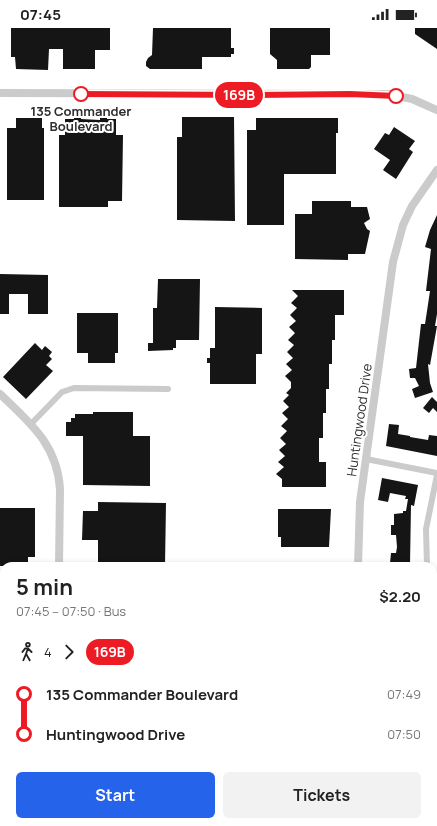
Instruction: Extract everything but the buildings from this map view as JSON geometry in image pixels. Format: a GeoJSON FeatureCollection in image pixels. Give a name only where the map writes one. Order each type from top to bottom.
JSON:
{"type":"FeatureCollection","features":[{"type":"Feature","properties":{"kind":"street"},"geometry":{"type":"LineString","coordinates":[[0,93],[388,94],[412,99],[437,110]]}},
{"type":"Feature","properties":{"kind":"street","name":"Huntingwood Drive"},"geometry":{"type":"LineString","coordinates":[[358,562],[360,502],[393,262],[402,225],[412,206],[437,170]]}},
{"type":"Feature","properties":{"kind":"street"},"geometry":{"type":"LineString","coordinates":[[31,424],[62,392],[74,388],[168,389]]}},
{"type":"Feature","properties":{"kind":"street"},"geometry":{"type":"LineString","coordinates":[[0,394],[31,424],[43,438],[54,459],[59,479],[59,562]]}},
{"type":"Feature","properties":{"kind":"street"},"geometry":{"type":"LineString","coordinates":[[366,459],[437,474],[426,529],[427,562]]}},
{"type":"Feature","properties":{"kind":"bus line","name":"169B"},"geometry":{"type":"LineString","coordinates":[[81,94],[388,94],[396,96]]}},
{"type":"Feature","properties":{"kind":"place","name":"135 Commander Boulevard"},"geometry":{"type":"Point","coordinates":[81,94]}}]}
